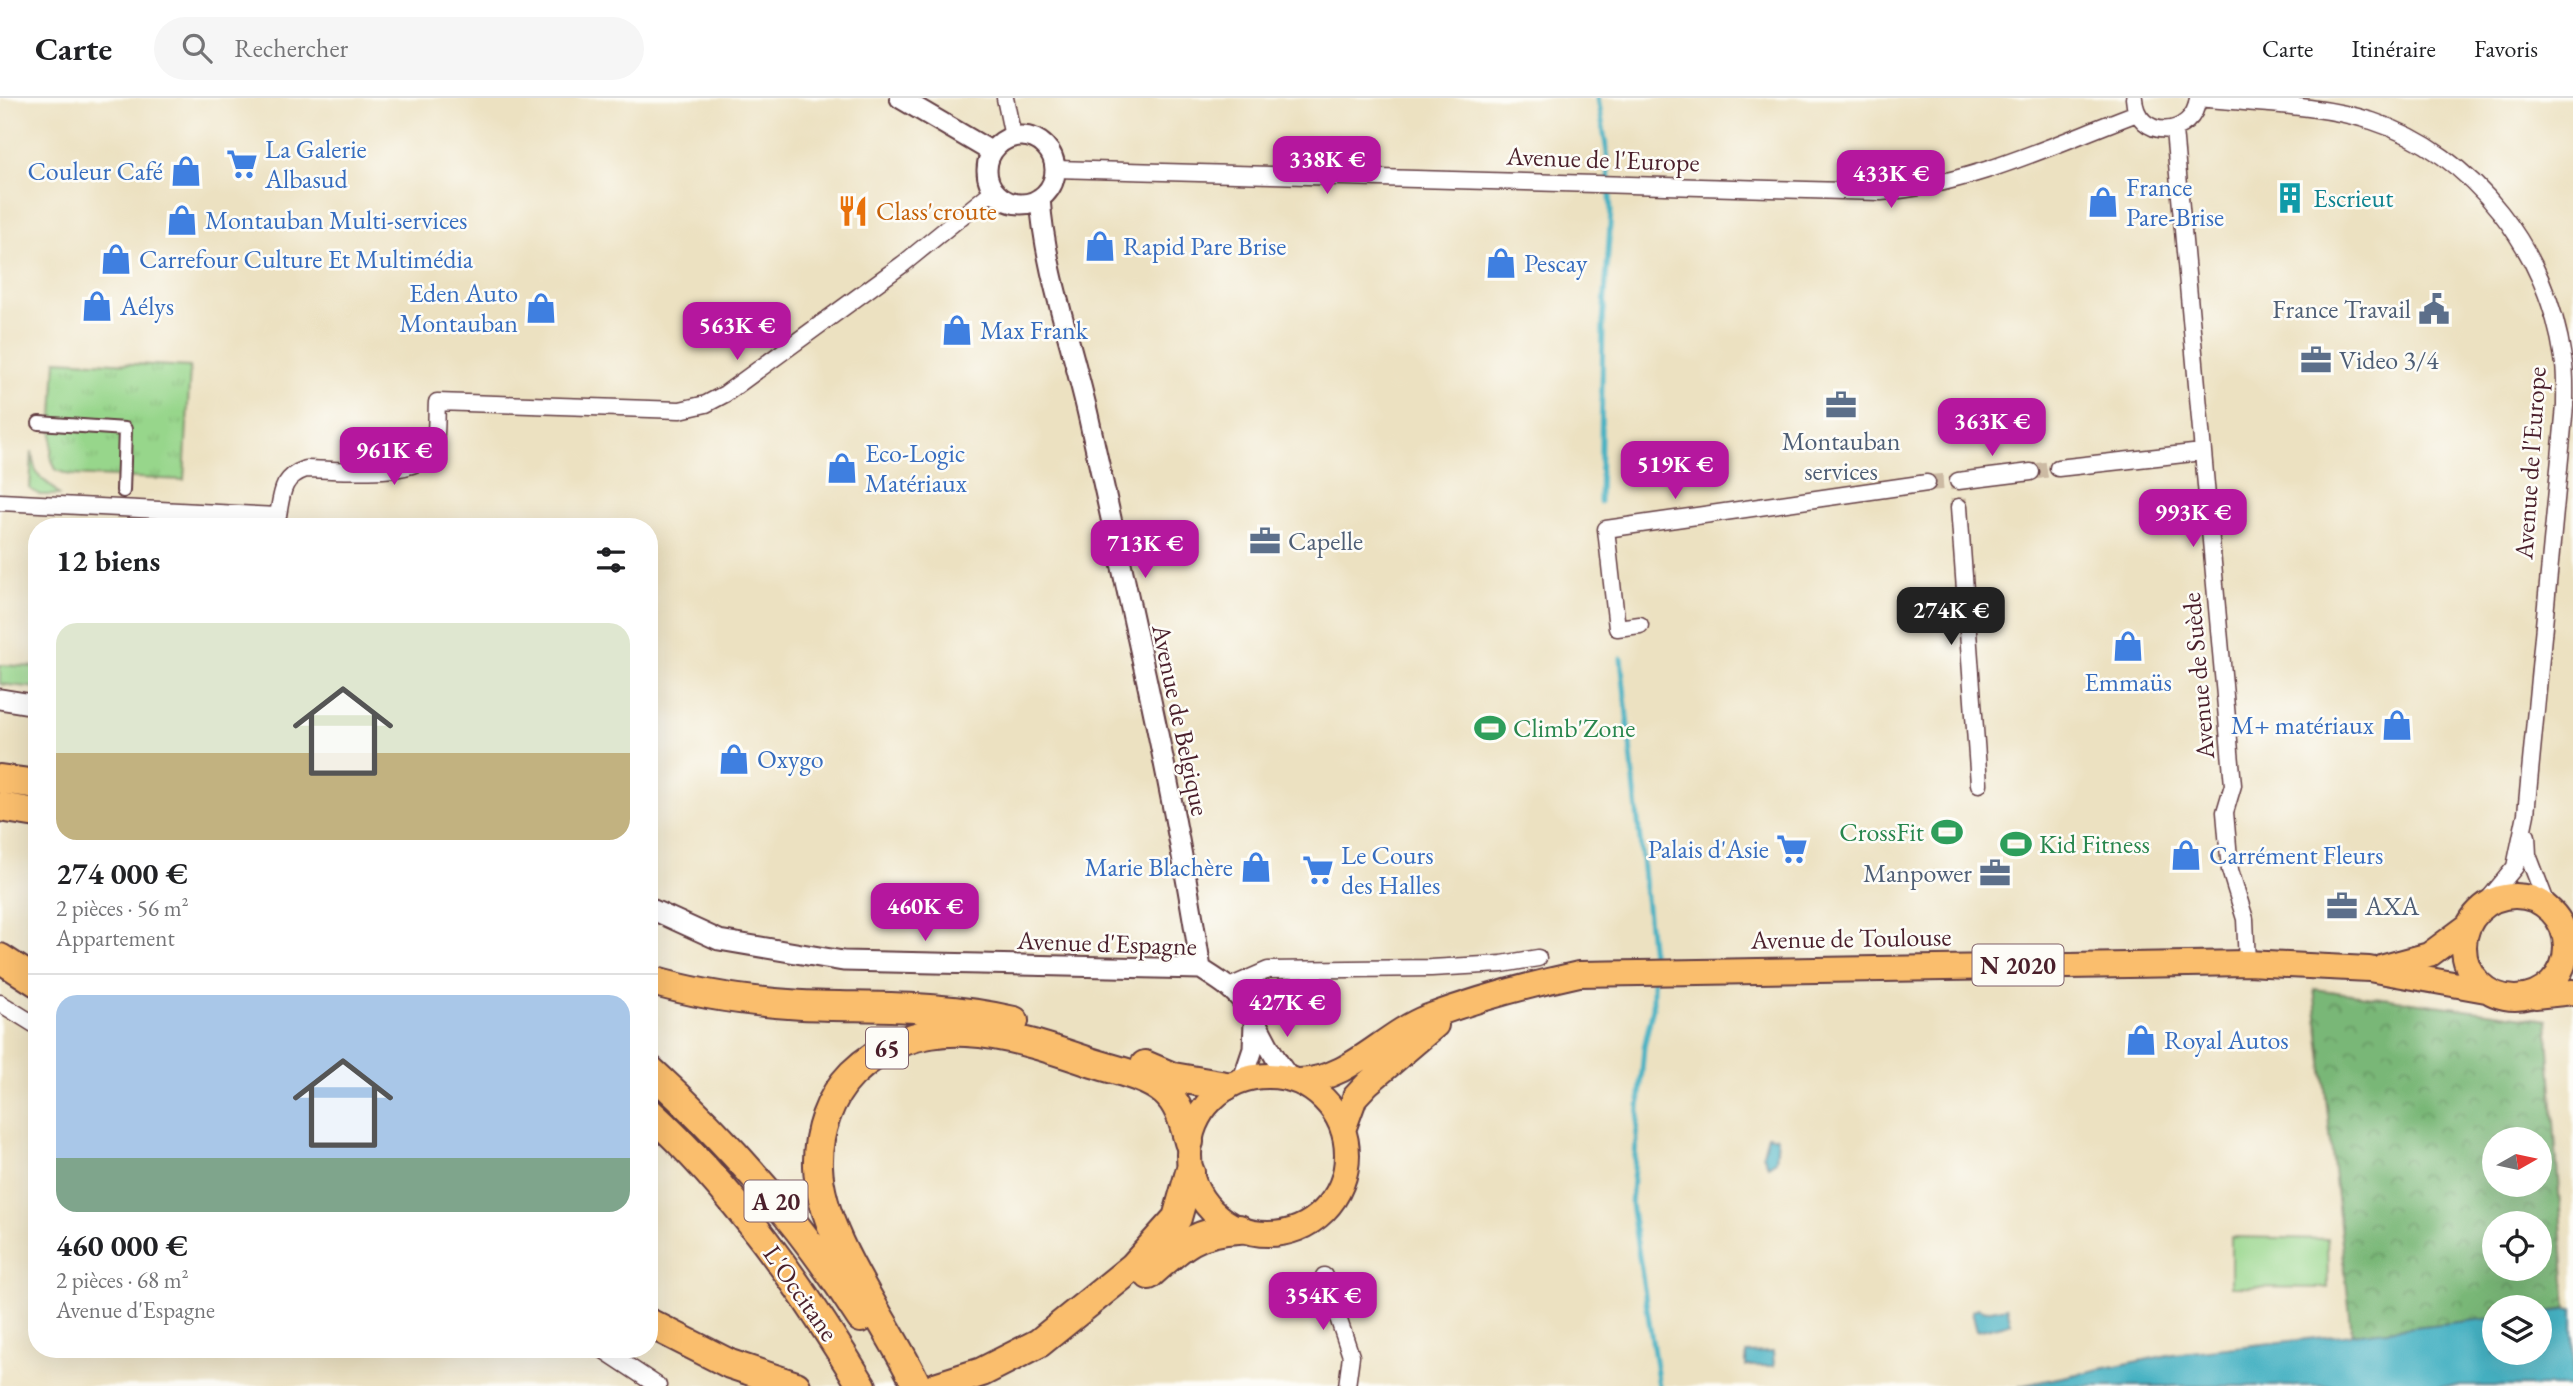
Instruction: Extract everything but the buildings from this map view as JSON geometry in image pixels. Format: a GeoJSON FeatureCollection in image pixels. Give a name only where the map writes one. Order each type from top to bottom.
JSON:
{"type":"FeatureCollection","features":[{"type":"Feature","properties":{"kind":"highway"},"geometry":{"type":"LineString","coordinates":[[0,779],[28,783]]}},
{"type":"Feature","properties":{"kind":"highway"},"geometry":{"type":"LineString","coordinates":[[0,807],[28,812]]}},
{"type":"Feature","properties":{"kind":"highway"},"geometry":{"type":"LineString","coordinates":[[0,958],[28,976]]}},
{"type":"Feature","properties":{"kind":"highway","name":"65"},"geometry":{"type":"LineString","coordinates":[[658,982],[715,996],[779,1003],[899,1005],[971,1012],[1053,1031],[1173,1077],[1235,1083]]}},
{"type":"Feature","properties":{"kind":"highway","name":"65"},"geometry":{"type":"LineString","coordinates":[[891,1350],[827,1213],[818,1167],[820,1130],[841,1086],[870,1057],[914,1037],[943,1031],[1015,1038],[1149,1082],[1174,1102],[1189,1142]]}},
{"type":"Feature","properties":{"kind":"highway","name":"L'Occitane"},"geometry":{"type":"LineString","coordinates":[[658,1077],[709,1125],[784,1212],[891,1350]]}},
{"type":"Feature","properties":{"kind":"highway","name":"L'Occitane"},"geometry":{"type":"LineString","coordinates":[[658,1121],[680,1142],[771,1249],[862,1386]]}},
{"type":"Feature","properties":{"kind":"highway"},"geometry":{"type":"LineString","coordinates":[[938,1386],[982,1372],[1040,1343],[1133,1267],[1177,1218],[1190,1172]]}},
{"type":"Feature","properties":{"kind":"highway"},"geometry":{"type":"LineString","coordinates":[[991,1386],[1041,1363],[1067,1345],[1196,1236],[1213,1230],[1240,1229]]}},
{"type":"Feature","properties":{"kind":"highway"},"geometry":{"type":"LineString","coordinates":[[658,1327],[730,1364],[796,1386]]}},
{"type":"Feature","properties":{"kind":"highway"},"geometry":{"type":"LineString","coordinates":[[658,1345],[722,1378],[747,1386]]}},
{"type":"Feature","properties":{"kind":"highway"},"geometry":{"type":"LineString","coordinates":[[891,1350],[917,1386]]}},
{"type":"Feature","properties":{"kind":"highway","name":"A 20"},"geometry":{"type":"LineString","coordinates":[[891,1350],[903,1386]]}},
{"type":"Feature","properties":{"kind":"main road"},"geometry":{"type":"LineString","coordinates":[[2527,997],[2542,991],[2563,966],[2569,939],[2548,907],[2522,896],[2494,900],[2475,916],[2464,939],[2466,961],[2476,980],[2486,990],[2499,996],[2527,997],[2573,992]]}},
{"type":"Feature","properties":{"kind":"main road","name":"Avenue de Toulouse"},"geometry":{"type":"LineString","coordinates":[[2369,970],[2429,955],[2475,916]]}},
{"type":"Feature","properties":{"kind":"main road","name":"Avenue de Toulouse"},"geometry":{"type":"LineString","coordinates":[[1294,1080],[1332,1076],[1402,1030],[1427,1018],[1524,986],[1566,977],[1667,971],[2247,963],[2369,970],[2486,990]]}},
{"type":"Feature","properties":{"kind":"main road","name":"Avenue de Toulouse"},"geometry":{"type":"LineString","coordinates":[[1343,1130],[1355,1097],[1368,1083],[1432,1028],[1465,1007]]}},
{"type":"Feature","properties":{"kind":"main road"},"geometry":{"type":"LineString","coordinates":[[1266,1075],[1294,1080],[1326,1101],[1343,1130],[1347,1152],[1345,1174],[1337,1194],[1323,1212],[1291,1231],[1272,1234],[1240,1229],[1225,1222],[1202,1200],[1190,1172],[1189,1142],[1202,1110],[1235,1083],[1266,1075]]}},
{"type":"Feature","properties":{"kind":"street"},"geometry":{"type":"LineString","coordinates":[[900,98],[992,152]]}},
{"type":"Feature","properties":{"kind":"street"},"geometry":{"type":"LineString","coordinates":[[1005,98],[1013,137]]}},
{"type":"Feature","properties":{"kind":"street"},"geometry":{"type":"LineString","coordinates":[[2136,105],[2152,128],[2174,130],[2189,122],[2198,98]]}},
{"type":"Feature","properties":{"kind":"street","name":"Avenue de l'Europe"},"geometry":{"type":"LineString","coordinates":[[2198,98],[2322,109],[2355,117],[2414,139],[2474,183],[2505,218],[2533,258],[2548,296],[2568,358],[2561,464],[2526,814],[2515,867],[2475,916]]}},
{"type":"Feature","properties":{"kind":"street","name":"Avenue de l'Europe"},"geometry":{"type":"LineString","coordinates":[[1055,169],[1835,192],[1926,188],[1974,175],[2136,105]]}},
{"type":"Feature","properties":{"kind":"street","name":"Avenue de Suède"},"geometry":{"type":"LineString","coordinates":[[2174,130],[2233,785],[2225,811],[2230,870],[2245,919],[2247,963]]}},
{"type":"Feature","properties":{"kind":"street"},"geometry":{"type":"LineString","coordinates":[[1013,137],[1033,138],[1041,143],[1049,150],[1055,169],[1051,186],[1040,198],[1031,202],[1010,202],[994,190],[987,171],[992,152],[1013,137]]}},
{"type":"Feature","properties":{"kind":"street"},"geometry":{"type":"LineString","coordinates":[[0,502],[278,516],[284,484],[292,474],[299,471],[406,468],[422,463],[433,449],[437,402],[680,410],[706,404],[725,394],[903,264],[994,190]]}},
{"type":"Feature","properties":{"kind":"street","name":"Avenue de Belgique"},"geometry":{"type":"LineString","coordinates":[[1040,198],[1042,235],[1087,414],[1184,855],[1201,969]]}},
{"type":"Feature","properties":{"kind":"street"},"geometry":{"type":"LineString","coordinates":[[39,424],[125,429],[123,491]]}},
{"type":"Feature","properties":{"kind":"street"},"geometry":{"type":"LineString","coordinates":[[2058,468],[2202,452]]}},
{"type":"Feature","properties":{"kind":"street"},"geometry":{"type":"LineString","coordinates":[[1958,481],[2031,472]]}},
{"type":"Feature","properties":{"kind":"street"},"geometry":{"type":"LineString","coordinates":[[1640,625],[1617,628],[1606,530],[1927,483]]}},
{"type":"Feature","properties":{"kind":"street"},"geometry":{"type":"LineString","coordinates":[[1959,507],[1979,784]]}},
{"type":"Feature","properties":{"kind":"street"},"geometry":{"type":"LineString","coordinates":[[0,699],[28,704]]}},
{"type":"Feature","properties":{"kind":"street","name":"Avenue de l'Europe"},"geometry":{"type":"LineString","coordinates":[[2526,814],[2528,855],[2548,907]]}},
{"type":"Feature","properties":{"kind":"street","name":"Avenue d'Espagne"},"geometry":{"type":"LineString","coordinates":[[658,912],[719,940],[844,961],[1201,969],[1229,987],[1248,1008],[1254,1023],[1294,1080]]}},
{"type":"Feature","properties":{"kind":"street"},"geometry":{"type":"LineString","coordinates":[[1229,987],[1268,970],[1431,968],[1502,964],[1538,958]]}},
{"type":"Feature","properties":{"kind":"street"},"geometry":{"type":"LineString","coordinates":[[0,1003],[28,1020]]}},
{"type":"Feature","properties":{"kind":"street"},"geometry":{"type":"LineString","coordinates":[[1235,1083],[1253,1049],[1254,1023]]}},
{"type":"Feature","properties":{"kind":"street"},"geometry":{"type":"LineString","coordinates":[[1324,1276],[1351,1356],[1347,1386]]}},
{"type":"Feature","properties":{"kind":"street"},"geometry":{"type":"LineString","coordinates":[[616,1358],[658,1386]]}},
{"type":"Feature","properties":{"kind":"green space"},"geometry":{"type":"Polygon","coordinates":[[[56,360],[190,367],[184,480],[70,475],[56,470],[51,457],[56,360]]]}},
{"type":"Feature","properties":{"kind":"green space"},"geometry":{"type":"Polygon","coordinates":[[[32,451],[38,475],[59,495],[40,495],[30,489],[32,451]]]}},
{"type":"Feature","properties":{"kind":"green space"},"geometry":{"type":"Polygon","coordinates":[[[0,665],[28,667],[28,687],[0,684],[0,665]]]}},
{"type":"Feature","properties":{"kind":"green space"},"geometry":{"type":"Polygon","coordinates":[[[2314,989],[2547,1020],[2567,1309],[2552,1311],[2552,1295],[2482,1295],[2482,1319],[2352,1334],[2314,989]]]}},
{"type":"Feature","properties":{"kind":"green space"},"geometry":{"type":"Polygon","coordinates":[[[2231,1237],[2327,1239],[2328,1288],[2231,1287],[2231,1237]]]}},
{"type":"Feature","properties":{"kind":"water"},"geometry":{"type":"Polygon","coordinates":[[[1768,1135],[1778,1137],[1776,1161],[1768,1166],[1763,1154],[1768,1135]]]}},
{"type":"Feature","properties":{"kind":"water"},"geometry":{"type":"Polygon","coordinates":[[[2007,1307],[2011,1323],[1977,1331],[1972,1311],[1978,1308],[1985,1311],[2007,1307]]]}},
{"type":"Feature","properties":{"kind":"water"},"geometry":{"type":"Polygon","coordinates":[[[2573,1309],[2573,1386],[2019,1386],[2173,1354],[2482,1319],[2482,1365],[2552,1365],[2552,1311],[2573,1309]]]}},
{"type":"Feature","properties":{"kind":"water"},"geometry":{"type":"Polygon","coordinates":[[[1773,1352],[1774,1366],[1746,1366],[1746,1353],[1773,1352]]]}},
{"type":"Feature","properties":{"kind":"waterway"},"geometry":{"type":"LineString","coordinates":[[1598,98],[1607,152],[1611,211],[1603,323],[1600,502]]}},
{"type":"Feature","properties":{"kind":"waterway"},"geometry":{"type":"LineString","coordinates":[[1621,658],[1653,965]]}},
{"type":"Feature","properties":{"kind":"waterway"},"geometry":{"type":"LineString","coordinates":[[1653,978],[1653,1007],[1644,1047],[1631,1204],[1659,1386]]}},
{"type":"Feature","properties":{"kind":"tunnel"},"geometry":{"type":"LineString","coordinates":[[2031,472],[2058,468]]}},
{"type":"Feature","properties":{"kind":"tunnel"},"geometry":{"type":"LineString","coordinates":[[1927,483],[1958,481],[1959,507]]}},
{"type":"Feature","properties":{"kind":"place","name":"La Galerie Albasud"},"geometry":{"type":"Point","coordinates":[242,164]}},
{"type":"Feature","properties":{"kind":"place","name":"Couleur Café"},"geometry":{"type":"Point","coordinates":[186,171]}},
{"type":"Feature","properties":{"kind":"place","name":"Escrieut"},"geometry":{"type":"Point","coordinates":[2290,198]}},
{"type":"Feature","properties":{"kind":"place","name":"France Pare-Brise"},"geometry":{"type":"Point","coordinates":[2103,202]}},
{"type":"Feature","properties":{"kind":"place","name":"Class'croute"},"geometry":{"type":"Point","coordinates":[853,211]}},
{"type":"Feature","properties":{"kind":"place","name":"Montauban Multi-services"},"geometry":{"type":"Point","coordinates":[182,220]}},
{"type":"Feature","properties":{"kind":"place","name":"Rapid Pare Brise"},"geometry":{"type":"Point","coordinates":[1100,246]}},
{"type":"Feature","properties":{"kind":"place","name":"Carrefour Culture Et Multimédia"},"geometry":{"type":"Point","coordinates":[116,259]}},
{"type":"Feature","properties":{"kind":"place","name":"Pescay"},"geometry":{"type":"Point","coordinates":[1501,263]}},
{"type":"Feature","properties":{"kind":"place","name":"Aélys"},"geometry":{"type":"Point","coordinates":[97,306]}},
{"type":"Feature","properties":{"kind":"place","name":"Eden Auto Montauban"},"geometry":{"type":"Point","coordinates":[541,308]}},
{"type":"Feature","properties":{"kind":"place","name":"France Travail"},"geometry":{"type":"Point","coordinates":[2434,309]}},
{"type":"Feature","properties":{"kind":"place","name":"Max Frank"},"geometry":{"type":"Point","coordinates":[957,330]}},
{"type":"Feature","properties":{"kind":"place","name":"Video 3/4"},"geometry":{"type":"Point","coordinates":[2316,360]}},
{"type":"Feature","properties":{"kind":"place","name":"Montauban services"},"geometry":{"type":"Point","coordinates":[1841,405]}},
{"type":"Feature","properties":{"kind":"place","name":"Eco-Logic Matériaux"},"geometry":{"type":"Point","coordinates":[842,468]}},
{"type":"Feature","properties":{"kind":"place","name":"Capelle"},"geometry":{"type":"Point","coordinates":[1265,541]}},
{"type":"Feature","properties":{"kind":"place","name":"Emmaüs"},"geometry":{"type":"Point","coordinates":[2128,646]}},
{"type":"Feature","properties":{"kind":"place","name":"M+ matériaux"},"geometry":{"type":"Point","coordinates":[2397,725]}},
{"type":"Feature","properties":{"kind":"place","name":"Climb'Zone"},"geometry":{"type":"Point","coordinates":[1490,728]}},
{"type":"Feature","properties":{"kind":"place","name":"Oxygo"},"geometry":{"type":"Point","coordinates":[734,759]}},
{"type":"Feature","properties":{"kind":"place","name":"CrossFit"},"geometry":{"type":"Point","coordinates":[1947,832]}},
{"type":"Feature","properties":{"kind":"place","name":"Kid Fitness"},"geometry":{"type":"Point","coordinates":[2016,844]}},
{"type":"Feature","properties":{"kind":"place","name":"Palais d'Asie"},"geometry":{"type":"Point","coordinates":[1792,849]}},
{"type":"Feature","properties":{"kind":"place","name":"Carrément Fleurs"},"geometry":{"type":"Point","coordinates":[2186,855]}},
{"type":"Feature","properties":{"kind":"place","name":"Marie Blachère"},"geometry":{"type":"Point","coordinates":[1256,867]}},
{"type":"Feature","properties":{"kind":"place","name":"Le Cours des Halles"},"geometry":{"type":"Point","coordinates":[1318,870]}},
{"type":"Feature","properties":{"kind":"place","name":"Manpower"},"geometry":{"type":"Point","coordinates":[1995,873]}},
{"type":"Feature","properties":{"kind":"place","name":"AXA"},"geometry":{"type":"Point","coordinates":[2342,906]}},
{"type":"Feature","properties":{"kind":"place","name":"Royal Autos"},"geometry":{"type":"Point","coordinates":[2141,1040]}}]}
